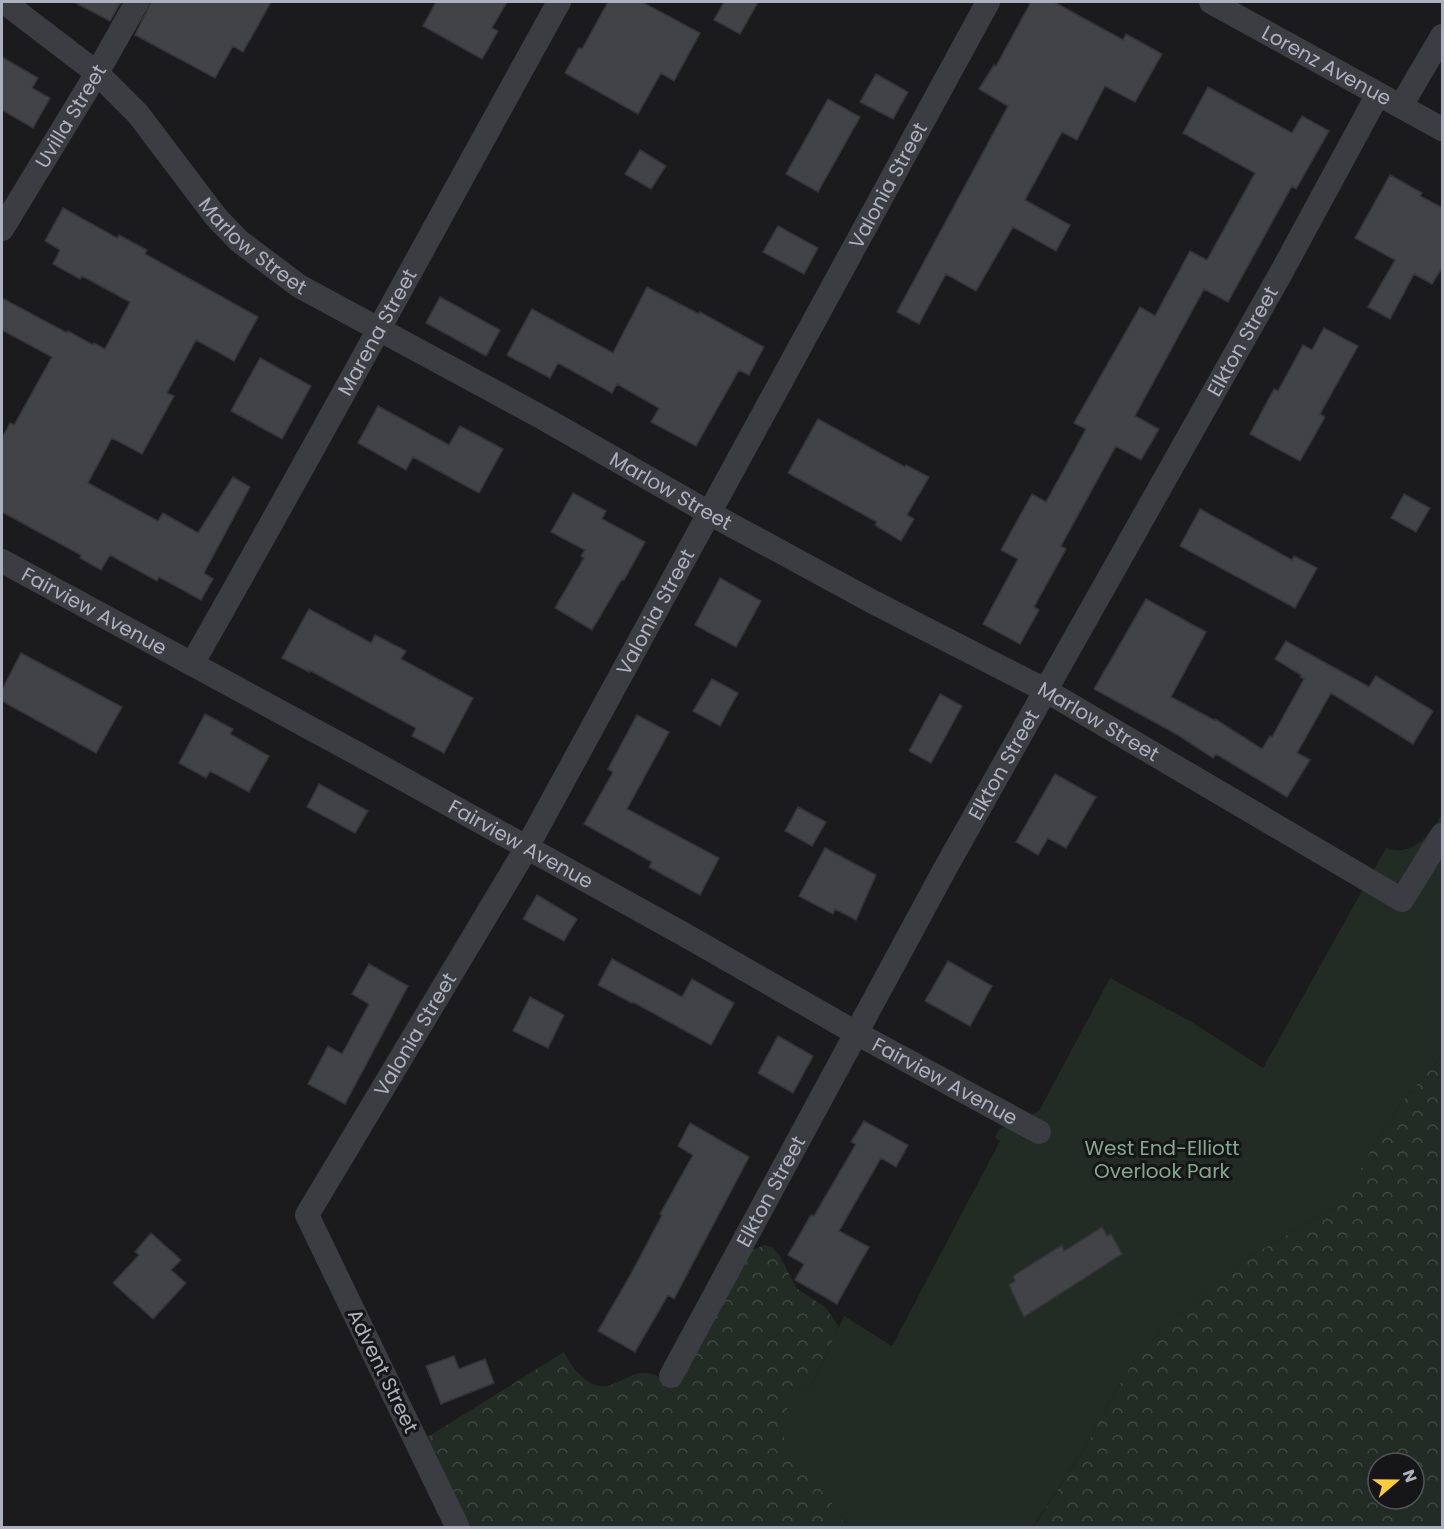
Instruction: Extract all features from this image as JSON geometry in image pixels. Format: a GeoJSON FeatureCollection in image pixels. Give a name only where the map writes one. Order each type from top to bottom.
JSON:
{"type":"FeatureCollection","features":[{"type":"Feature","properties":{"kind":"street","name":"Marlow Street"},"geometry":{"type":"LineString","coordinates":[[4,2],[97,73],[138,114],[216,217],[239,241],[299,286],[543,418],[711,514],[873,602],[1045,690],[1402,900],[1443,835]]}},
{"type":"Feature","properties":{"kind":"street","name":"Uvilla Street"},"geometry":{"type":"LineString","coordinates":[[2,229],[97,73],[137,2]]}},
{"type":"Feature","properties":{"kind":"street","name":"Marena Street"},"geometry":{"type":"LineString","coordinates":[[192,664],[287,498],[560,2]]}},
{"type":"Feature","properties":{"kind":"street","name":"Valonia Street"},"geometry":{"type":"LineString","coordinates":[[307,1215],[526,849],[711,514],[988,2]]}},
{"type":"Feature","properties":{"kind":"street","name":"Lorenz Avenue"},"geometry":{"type":"LineString","coordinates":[[1211,2],[1443,129]]}},
{"type":"Feature","properties":{"kind":"street"},"geometry":{"type":"LineString","coordinates":[[1401,106],[1443,36]]}},
{"type":"Feature","properties":{"kind":"street","name":"Elkton Street"},"geometry":{"type":"LineString","coordinates":[[671,1376],[856,1032],[1045,690],[1281,273],[1378,94]]}},
{"type":"Feature","properties":{"kind":"street","name":"Fairview Avenue"},"geometry":{"type":"LineString","coordinates":[[2,561],[685,935],[1039,1132]]}},
{"type":"Feature","properties":{"kind":"street","name":"Advent Street"},"geometry":{"type":"LineString","coordinates":[[307,1215],[458,1527]]}},
{"type":"Feature","properties":{"kind":"green space","name":"West End-Elliott Overlook Park"},"geometry":{"type":"Polygon","coordinates":[[[1442,814],[1442,1056],[1404,1099],[1373,1146],[1348,1193],[1336,1206],[1247,1258],[1167,1323],[1134,1361],[1088,1442],[1033,1527],[847,1527],[837,1509],[790,1453],[784,1436],[782,1419],[794,1395],[814,1382],[844,1316],[892,1346],[1000,1141],[995,1137],[1000,1129],[1039,1111],[1110,978],[1190,1021],[1263,1068],[1386,848],[1404,850],[1419,843],[1432,830],[1442,814]]]}},
{"type":"Feature","properties":{"kind":"green space"},"geometry":{"type":"Polygon","coordinates":[[[1442,1056],[1442,1527],[1033,1528],[1088,1442],[1134,1361],[1167,1323],[1247,1258],[1336,1206],[1348,1192],[1373,1146],[1404,1099],[1442,1056]]]}},
{"type":"Feature","properties":{"kind":"green space"},"geometry":{"type":"Polygon","coordinates":[[[765,1245],[772,1247],[780,1256],[796,1288],[825,1307],[839,1327],[814,1382],[794,1395],[837,1509],[847,1527],[468,1527],[426,1438],[564,1352],[580,1375],[592,1384],[611,1385],[633,1375],[647,1373],[678,1386],[732,1272],[748,1252],[765,1245]]]}},
{"type":"Feature","properties":{"kind":"building"},"geometry":{"type":"Polygon","coordinates":[[[74,2],[121,2],[110,21],[74,2]]]}},
{"type":"Feature","properties":{"kind":"building"},"geometry":{"type":"Polygon","coordinates":[[[151,2],[271,2],[243,52],[233,46],[215,78],[135,35],[151,2]]]}},
{"type":"Feature","properties":{"kind":"building"},"geometry":{"type":"Polygon","coordinates":[[[436,2],[507,2],[492,28],[498,31],[482,59],[423,26],[436,2]]]}},
{"type":"Feature","properties":{"kind":"building"},"geometry":{"type":"Polygon","coordinates":[[[608,2],[642,2],[700,33],[674,81],[661,73],[638,114],[565,73],[579,48],[582,49],[608,2]]]}},
{"type":"Feature","properties":{"kind":"building"},"geometry":{"type":"Polygon","coordinates":[[[724,2],[758,2],[740,34],[714,20],[724,2]]]}},
{"type":"Feature","properties":{"kind":"building"},"geometry":{"type":"Polygon","coordinates":[[[1031,2],[1054,2],[1123,40],[1126,34],[1162,54],[1135,102],[1105,86],[1077,140],[1062,132],[1025,200],[1070,225],[1056,251],[1013,227],[976,291],[946,274],[919,324],[897,312],[1008,106],[979,89],[994,65],[996,66],[1031,2]]]}},
{"type":"Feature","properties":{"kind":"building"},"geometry":{"type":"Polygon","coordinates":[[[2,57],[38,78],[32,88],[50,98],[33,128],[2,110],[2,57]]]}},
{"type":"Feature","properties":{"kind":"building"},"geometry":{"type":"Polygon","coordinates":[[[876,74],[908,92],[893,119],[860,102],[876,74]]]}},
{"type":"Feature","properties":{"kind":"building"},"geometry":{"type":"Polygon","coordinates":[[[1208,87],[1292,133],[1302,116],[1329,131],[1296,189],[1292,186],[1228,302],[1204,289],[1135,416],[1159,429],[1141,460],[1116,446],[1061,546],[1066,549],[1034,607],[1039,610],[1020,644],[983,624],[1018,559],[1001,550],[1032,494],[1046,502],[1086,429],[1074,423],[1140,307],[1155,316],[1190,251],[1207,260],[1255,173],[1183,133],[1208,87]]]}},
{"type":"Feature","properties":{"kind":"building"},"geometry":{"type":"Polygon","coordinates":[[[828,99],[860,117],[818,192],[786,174],[828,99]]]}},
{"type":"Feature","properties":{"kind":"building"},"geometry":{"type":"Polygon","coordinates":[[[640,150],[666,166],[651,189],[625,174],[640,150]]]}},
{"type":"Feature","properties":{"kind":"building"},"geometry":{"type":"Polygon","coordinates":[[[1390,175],[1422,193],[1420,196],[1443,208],[1443,266],[1432,284],[1414,274],[1390,319],[1368,307],[1395,260],[1355,238],[1390,175]]]}},
{"type":"Feature","properties":{"kind":"building"},"geometry":{"type":"Polygon","coordinates":[[[63,208],[117,238],[119,235],[147,250],[145,254],[258,317],[234,361],[196,340],[167,393],[174,396],[142,454],[112,438],[88,483],[158,521],[163,513],[198,533],[233,477],[250,487],[204,573],[213,579],[201,600],[159,577],[157,581],[110,555],[101,570],[80,558],[81,555],[2,512],[2,438],[10,423],[14,425],[52,357],[2,330],[2,298],[67,333],[68,331],[105,349],[130,302],[82,276],[80,279],[53,264],[60,250],[45,241],[63,208]]]}},
{"type":"Feature","properties":{"kind":"building"},"geometry":{"type":"Polygon","coordinates":[[[778,226],[818,248],[804,274],[763,252],[778,226]]]}},
{"type":"Feature","properties":{"kind":"building"},"geometry":{"type":"Polygon","coordinates":[[[647,287],[699,314],[700,312],[764,347],[749,375],[739,370],[696,446],[651,422],[659,408],[617,384],[612,393],[558,363],[550,378],[507,355],[532,309],[613,353],[647,287]]]}},
{"type":"Feature","properties":{"kind":"building"},"geometry":{"type":"Polygon","coordinates":[[[440,297],[500,330],[486,356],[426,323],[440,297]]]}},
{"type":"Feature","properties":{"kind":"building"},"geometry":{"type":"Polygon","coordinates":[[[1324,328],[1358,346],[1320,414],[1325,417],[1300,461],[1250,434],[1274,389],[1278,391],[1303,345],[1312,350],[1324,328]]]}},
{"type":"Feature","properties":{"kind":"building"},"geometry":{"type":"Polygon","coordinates":[[[260,358],[311,386],[282,439],[231,411],[260,358]]]}},
{"type":"Feature","properties":{"kind":"building"},"geometry":{"type":"Polygon","coordinates":[[[378,406],[449,445],[460,426],[503,449],[479,493],[413,457],[406,470],[358,443],[378,406]]]}},
{"type":"Feature","properties":{"kind":"building"},"geometry":{"type":"Polygon","coordinates":[[[818,419],[905,467],[906,465],[929,477],[907,515],[914,519],[901,541],[875,525],[877,522],[788,473],[818,419]]]}},
{"type":"Feature","properties":{"kind":"building"},"geometry":{"type":"Polygon","coordinates":[[[573,493],[606,511],[602,519],[645,542],[592,630],[555,608],[584,558],[581,556],[585,550],[551,532],[573,493]]]}},
{"type":"Feature","properties":{"kind":"building"},"geometry":{"type":"Polygon","coordinates":[[[1404,494],[1430,508],[1416,532],[1391,518],[1404,494]]]}},
{"type":"Feature","properties":{"kind":"building"},"geometry":{"type":"Polygon","coordinates":[[[1200,509],[1292,560],[1294,556],[1317,568],[1295,608],[1180,546],[1200,509]]]}},
{"type":"Feature","properties":{"kind":"building"},"geometry":{"type":"Polygon","coordinates":[[[720,578],[761,601],[736,647],[695,625],[720,578]]]}},
{"type":"Feature","properties":{"kind":"building"},"geometry":{"type":"Polygon","coordinates":[[[1146,599],[1206,632],[1171,697],[1215,719],[1262,749],[1270,736],[1272,737],[1304,679],[1275,659],[1286,641],[1369,687],[1376,676],[1433,711],[1413,744],[1331,693],[1297,753],[1310,760],[1287,797],[1216,754],[1213,758],[1178,735],[1094,689],[1146,599]]]}},
{"type":"Feature","properties":{"kind":"building"},"geometry":{"type":"Polygon","coordinates":[[[309,609],[371,643],[375,635],[406,651],[401,659],[473,698],[444,753],[412,736],[416,728],[309,670],[309,672],[282,658],[309,609]]]}},
{"type":"Feature","properties":{"kind":"building"},"geometry":{"type":"Polygon","coordinates":[[[21,653],[122,707],[96,753],[2,701],[2,690],[21,653]]]}},
{"type":"Feature","properties":{"kind":"building"},"geometry":{"type":"Polygon","coordinates":[[[712,679],[738,693],[720,726],[693,711],[712,679]]]}},
{"type":"Feature","properties":{"kind":"building"},"geometry":{"type":"Polygon","coordinates":[[[940,694],[962,706],[931,763],[909,751],[940,694]]]}},
{"type":"Feature","properties":{"kind":"building"},"geometry":{"type":"Polygon","coordinates":[[[205,714],[233,729],[230,734],[269,756],[249,792],[210,771],[206,778],[179,763],[205,714]]]}},
{"type":"Feature","properties":{"kind":"building"},"geometry":{"type":"Polygon","coordinates":[[[637,715],[669,732],[627,809],[719,858],[700,895],[649,867],[652,862],[584,824],[613,772],[608,769],[637,715]]]}},
{"type":"Feature","properties":{"kind":"building"},"geometry":{"type":"Polygon","coordinates":[[[1055,774],[1096,797],[1066,848],[1048,838],[1038,855],[1016,842],[1055,774]]]}},
{"type":"Feature","properties":{"kind":"building"},"geometry":{"type":"Polygon","coordinates":[[[319,784],[368,811],[355,833],[307,807],[319,784]]]}},
{"type":"Feature","properties":{"kind":"building"},"geometry":{"type":"Polygon","coordinates":[[[798,807],[826,822],[812,846],[785,831],[798,807]]]}},
{"type":"Feature","properties":{"kind":"building"},"geometry":{"type":"Polygon","coordinates":[[[825,848],[876,875],[856,920],[835,909],[833,914],[799,896],[825,848]]]}},
{"type":"Feature","properties":{"kind":"building"},"geometry":{"type":"Polygon","coordinates":[[[537,895],[577,919],[564,941],[523,919],[537,895]]]}},
{"type":"Feature","properties":{"kind":"building"},"geometry":{"type":"Polygon","coordinates":[[[612,959],[682,997],[692,979],[734,1003],[711,1045],[598,985],[612,959]]]}},
{"type":"Feature","properties":{"kind":"building"},"geometry":{"type":"Polygon","coordinates":[[[948,961],[992,986],[970,1026],[925,1001],[948,961]]]}},
{"type":"Feature","properties":{"kind":"building"},"geometry":{"type":"Polygon","coordinates":[[[369,964],[408,986],[345,1104],[308,1084],[328,1046],[342,1054],[369,1004],[352,994],[369,964]]]}},
{"type":"Feature","properties":{"kind":"building"},"geometry":{"type":"Polygon","coordinates":[[[530,997],[564,1015],[548,1048],[513,1031],[530,997]]]}},
{"type":"Feature","properties":{"kind":"building"},"geometry":{"type":"Polygon","coordinates":[[[778,1036],[813,1056],[793,1093],[758,1073],[778,1036]]]}},
{"type":"Feature","properties":{"kind":"building"},"geometry":{"type":"Polygon","coordinates":[[[864,1121],[908,1145],[896,1167],[881,1158],[839,1231],[869,1247],[837,1304],[795,1280],[804,1264],[788,1255],[856,1144],[851,1142],[864,1121]]]}},
{"type":"Feature","properties":{"kind":"building"},"geometry":{"type":"Polygon","coordinates":[[[690,1123],[749,1157],[674,1299],[668,1295],[635,1352],[598,1331],[631,1274],[662,1215],[660,1214],[693,1155],[678,1146],[690,1123]]]}},
{"type":"Feature","properties":{"kind":"building"},"geometry":{"type":"Polygon","coordinates":[[[1102,1227],[1107,1236],[1111,1234],[1122,1254],[1024,1317],[1009,1285],[1015,1281],[1013,1276],[1062,1245],[1064,1251],[1102,1227]]]}},
{"type":"Feature","properties":{"kind":"building"},"geometry":{"type":"Polygon","coordinates":[[[151,1233],[181,1260],[171,1270],[186,1283],[153,1319],[113,1283],[139,1255],[135,1252],[151,1233]]]}},
{"type":"Feature","properties":{"kind":"building"},"geometry":{"type":"Polygon","coordinates":[[[454,1356],[459,1369],[485,1359],[494,1383],[441,1404],[426,1366],[454,1356]]]}}]}
